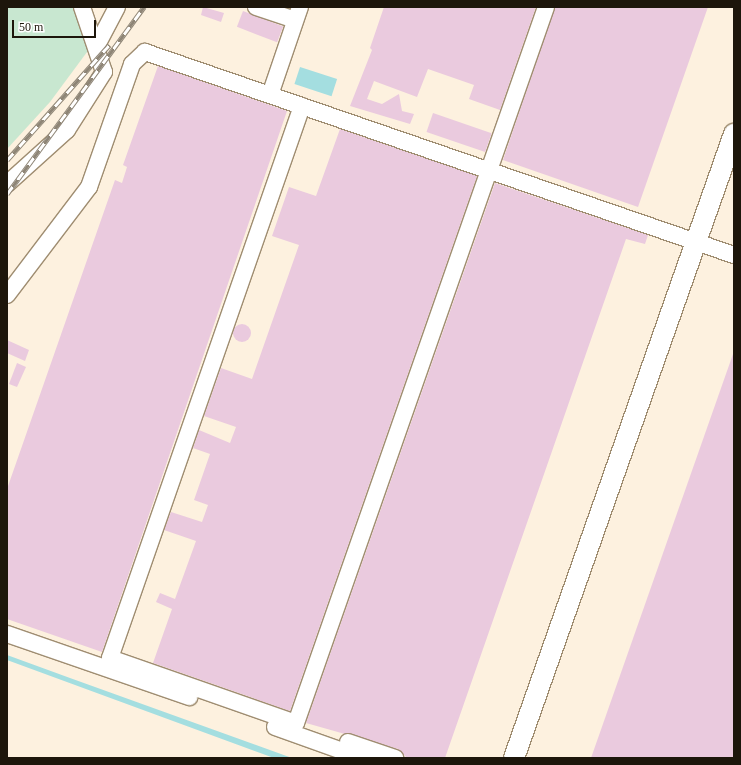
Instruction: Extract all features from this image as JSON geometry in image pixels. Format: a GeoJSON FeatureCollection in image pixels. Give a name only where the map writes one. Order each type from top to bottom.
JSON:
{"type":"FeatureCollection","features":[{"type":"Feature","properties":{"kind":"main road"},"geometry":{"type":"LineString","coordinates":[[514,758],[695,241],[734,134]]}},
{"type":"Feature","properties":{"kind":"street"},"geometry":{"type":"LineString","coordinates":[[7,184],[67,130],[104,72],[82,7]]}},
{"type":"Feature","properties":{"kind":"street"},"geometry":{"type":"LineString","coordinates":[[96,47],[117,7]]}},
{"type":"Feature","properties":{"kind":"street"},"geometry":{"type":"LineString","coordinates":[[256,7],[298,14],[272,90]]}},
{"type":"Feature","properties":{"kind":"street"},"geometry":{"type":"LineString","coordinates":[[296,723],[546,7]]}},
{"type":"Feature","properties":{"kind":"street"},"geometry":{"type":"LineString","coordinates":[[7,295],[89,187],[132,64],[141,53],[272,90],[302,106],[734,255]]}},
{"type":"Feature","properties":{"kind":"street"},"geometry":{"type":"LineString","coordinates":[[302,106],[110,658],[395,758]]}},
{"type":"Feature","properties":{"kind":"street"},"geometry":{"type":"LineString","coordinates":[[7,634],[362,758]]}},
{"type":"Feature","properties":{"kind":"green space"},"geometry":{"type":"Polygon","coordinates":[[[7,7],[76,7],[90,48],[50,102],[7,149],[7,7]]]}},
{"type":"Feature","properties":{"kind":"water"},"geometry":{"type":"Polygon","coordinates":[[[300,67],[337,79],[332,96],[294,84],[300,67]]]}},
{"type":"Feature","properties":{"kind":"water"},"geometry":{"type":"Polygon","coordinates":[[[7,655],[292,758],[274,758],[7,660],[7,655]]]}},
{"type":"Feature","properties":{"kind":"building"},"geometry":{"type":"Polygon","coordinates":[[[203,7],[224,13],[221,22],[201,15],[203,7]]]}},
{"type":"Feature","properties":{"kind":"building"},"geometry":{"type":"Polygon","coordinates":[[[384,7],[536,7],[500,110],[469,99],[474,85],[428,69],[417,97],[374,81],[367,99],[382,104],[399,94],[402,111],[414,114],[410,124],[350,106],[372,50],[370,48],[384,7]]]}},
{"type":"Feature","properties":{"kind":"building"},"geometry":{"type":"Polygon","coordinates":[[[555,7],[708,7],[638,207],[503,160],[555,7]]]}},
{"type":"Feature","properties":{"kind":"building"},"geometry":{"type":"Polygon","coordinates":[[[243,11],[283,26],[277,42],[237,27],[243,11]]]}},
{"type":"Feature","properties":{"kind":"building"},"geometry":{"type":"Polygon","coordinates":[[[158,66],[287,111],[102,652],[7,619],[7,489],[115,180],[122,183],[127,167],[123,165],[158,66]]]}},
{"type":"Feature","properties":{"kind":"building"},"geometry":{"type":"Polygon","coordinates":[[[433,113],[492,133],[485,152],[426,132],[433,113]]]}},
{"type":"Feature","properties":{"kind":"building"},"geometry":{"type":"Polygon","coordinates":[[[340,129],[477,176],[290,711],[153,663],[172,609],[156,602],[160,593],[175,599],[196,541],[164,530],[171,512],[202,522],[208,505],[194,500],[210,454],[193,448],[199,430],[230,443],[236,427],[204,416],[221,368],[252,379],[299,245],[272,236],[289,187],[316,196],[340,129]]]}},
{"type":"Feature","properties":{"kind":"building"},"geometry":{"type":"Polygon","coordinates":[[[495,183],[648,235],[645,244],[626,239],[445,758],[407,758],[398,749],[306,723],[495,183]]]}},
{"type":"Feature","properties":{"kind":"building"},"geometry":{"type":"Polygon","coordinates":[[[242,324],[248,327],[251,333],[248,339],[242,342],[236,339],[233,333],[236,327],[242,324]]]}},
{"type":"Feature","properties":{"kind":"building"},"geometry":{"type":"Polygon","coordinates":[[[7,340],[29,350],[25,361],[7,353],[7,340]]]}},
{"type":"Feature","properties":{"kind":"building"},"geometry":{"type":"Polygon","coordinates":[[[733,354],[734,758],[591,758],[733,354]]]}},
{"type":"Feature","properties":{"kind":"building"},"geometry":{"type":"Polygon","coordinates":[[[17,363],[26,367],[17,387],[9,384],[17,363]]]}},
{"type":"Feature","properties":{"kind":"railway"},"geometry":{"type":"LineString","coordinates":[[7,194],[144,7]]}},
{"type":"Feature","properties":{"kind":"railway"},"geometry":{"type":"LineString","coordinates":[[7,160],[109,45]]}}]}
